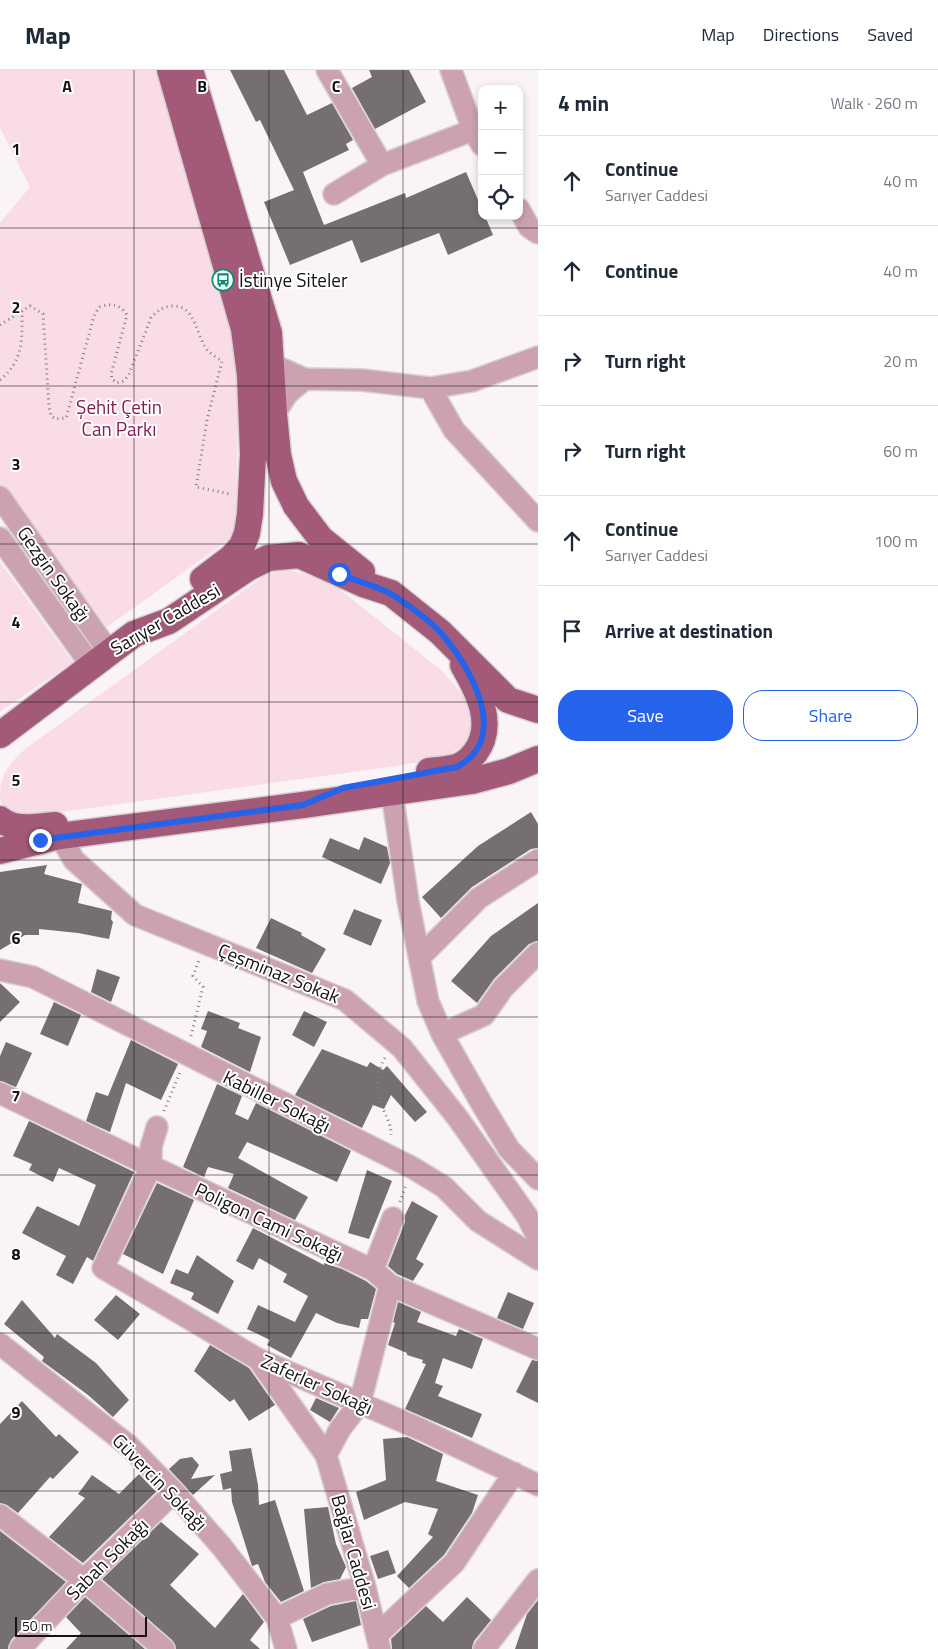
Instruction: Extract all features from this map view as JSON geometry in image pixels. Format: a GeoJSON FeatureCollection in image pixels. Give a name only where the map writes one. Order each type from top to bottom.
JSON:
{"type":"FeatureCollection","features":[{"type":"Feature","properties":{"kind":"main road"},"geometry":{"type":"LineString","coordinates":[[134,634],[218,568],[242,546],[249,523],[251,498],[253,444],[250,375],[244,329],[170,70]]}},
{"type":"Feature","properties":{"kind":"main road"},"geometry":{"type":"LineString","coordinates":[[190,70],[269,333],[278,454],[284,481],[296,506],[321,539],[391,593]]}},
{"type":"Feature","properties":{"kind":"main road","name":"Sarıyer Caddesi"},"geometry":{"type":"LineString","coordinates":[[0,734],[134,634],[168,621],[248,568],[275,557],[299,555],[363,584],[391,593],[440,632],[508,700],[538,710]]}},
{"type":"Feature","properties":{"kind":"main road"},"geometry":{"type":"LineString","coordinates":[[303,805],[343,788],[457,767],[467,762],[476,751],[483,739],[485,726],[482,705],[468,673],[440,632]]}},
{"type":"Feature","properties":{"kind":"main road"},"geometry":{"type":"LineString","coordinates":[[0,754],[21,733],[37,706]]}},
{"type":"Feature","properties":{"kind":"main road"},"geometry":{"type":"LineString","coordinates":[[0,851],[60,836],[472,781],[509,771],[538,759]]}},
{"type":"Feature","properties":{"kind":"main road"},"geometry":{"type":"LineString","coordinates":[[0,819],[5,823],[21,827],[93,824],[116,828]]}},
{"type":"Feature","properties":{"kind":"street"},"geometry":{"type":"LineString","coordinates":[[327,70],[382,165]]}},
{"type":"Feature","properties":{"kind":"street"},"geometry":{"type":"LineString","coordinates":[[334,194],[382,165],[477,137],[450,70]]}},
{"type":"Feature","properties":{"kind":"street"},"geometry":{"type":"LineString","coordinates":[[523,216],[529,227],[538,233]]}},
{"type":"Feature","properties":{"kind":"street"},"geometry":{"type":"LineString","coordinates":[[271,364],[305,379],[362,380],[430,388],[472,381],[538,357]]}},
{"type":"Feature","properties":{"kind":"street"},"geometry":{"type":"LineString","coordinates":[[274,414],[288,394],[305,379]]}},
{"type":"Feature","properties":{"kind":"street"},"geometry":{"type":"LineString","coordinates":[[430,388],[454,430],[538,520]]}},
{"type":"Feature","properties":{"kind":"street","name":"Gezgin Sokağı"},"geometry":{"type":"LineString","coordinates":[[0,497],[100,658]]}},
{"type":"Feature","properties":{"kind":"street","name":"Gezgin Sokağı"},"geometry":{"type":"LineString","coordinates":[[0,538],[100,658]]}},
{"type":"Feature","properties":{"kind":"street"},"geometry":{"type":"LineString","coordinates":[[392,793],[408,901],[428,1000],[442,1034],[509,1148],[538,1179]]}},
{"type":"Feature","properties":{"kind":"street","name":"Çeşminaz Sokak"},"geometry":{"type":"LineString","coordinates":[[60,836],[74,860],[135,915],[345,1000],[398,1045],[457,1116],[527,1216],[538,1238]]}},
{"type":"Feature","properties":{"kind":"street"},"geometry":{"type":"LineString","coordinates":[[420,957],[480,898],[538,860]]}},
{"type":"Feature","properties":{"kind":"street"},"geometry":{"type":"LineString","coordinates":[[442,1034],[484,1015],[503,988],[538,953]]}},
{"type":"Feature","properties":{"kind":"street","name":"Kabiller Sokağı"},"geometry":{"type":"LineString","coordinates":[[0,970],[34,977],[187,1056],[407,1165],[444,1187],[478,1221],[538,1259]]}},
{"type":"Feature","properties":{"kind":"street","name":"Poligon Cami Sokağı"},"geometry":{"type":"LineString","coordinates":[[0,1093],[373,1270],[390,1285],[538,1349]]}},
{"type":"Feature","properties":{"kind":"street"},"geometry":{"type":"LineString","coordinates":[[151,1166],[151,1147],[157,1127]]}},
{"type":"Feature","properties":{"kind":"street","name":"Zaferler Sokağı"},"geometry":{"type":"LineString","coordinates":[[151,1166],[103,1268],[258,1359],[360,1403],[538,1485]]}},
{"type":"Feature","properties":{"kind":"street"},"geometry":{"type":"LineString","coordinates":[[373,1270],[393,1218]]}},
{"type":"Feature","properties":{"kind":"street"},"geometry":{"type":"LineString","coordinates":[[326,1455],[360,1403],[390,1285]]}},
{"type":"Feature","properties":{"kind":"street","name":"Güvercin Sokağı"},"geometry":{"type":"LineString","coordinates":[[0,1344],[129,1446],[174,1492],[222,1547],[277,1618],[286,1649]]}},
{"type":"Feature","properties":{"kind":"street","name":"Bağlar Caddesi"},"geometry":{"type":"LineString","coordinates":[[258,1359],[326,1455],[365,1587],[378,1642]]}},
{"type":"Feature","properties":{"kind":"street"},"geometry":{"type":"LineString","coordinates":[[378,1642],[454,1563],[514,1473]]}},
{"type":"Feature","properties":{"kind":"street","name":"Sabah Sokağı"},"geometry":{"type":"LineString","coordinates":[[20,1649],[84,1580],[174,1492]]}},
{"type":"Feature","properties":{"kind":"street"},"geometry":{"type":"LineString","coordinates":[[0,1515],[84,1580],[164,1649]]}},
{"type":"Feature","properties":{"kind":"street"},"geometry":{"type":"LineString","coordinates":[[484,1649],[538,1580]]}},
{"type":"Feature","properties":{"kind":"street"},"geometry":{"type":"LineString","coordinates":[[277,1618],[327,1594],[365,1587]]}},
{"type":"Feature","properties":{"kind":"path"},"geometry":{"type":"LineString","coordinates":[[0,325],[30,306],[44,314],[49,407],[51,416],[56,419],[66,418],[94,316],[100,307],[115,304],[123,308],[128,315],[111,374],[112,379],[117,383],[124,381],[129,374],[151,318],[157,310],[167,306],[179,306],[188,311],[208,351],[222,361],[206,420],[196,488],[251,498]]}},
{"type":"Feature","properties":{"kind":"path"},"geometry":{"type":"LineString","coordinates":[[0,380],[13,369],[22,342],[22,311]]}},
{"type":"Feature","properties":{"kind":"path"},"geometry":{"type":"LineString","coordinates":[[157,1127],[187,1056],[202,987],[193,976],[201,953],[212,955],[220,949]]}},
{"type":"Feature","properties":{"kind":"path"},"geometry":{"type":"LineString","coordinates":[[393,1218],[407,1165],[391,1135],[391,1124],[379,1100],[378,1085],[384,1060],[398,1045]]}},
{"type":"Feature","properties":{"kind":"green space","name":"Şehit Çetin Can Parkı"},"geometry":{"type":"Polygon","coordinates":[[[0,70],[162,70],[239,349],[236,522],[230,539],[107,627],[0,486],[0,223],[30,187],[0,128],[0,70]]]}},
{"type":"Feature","properties":{"kind":"green space"},"geometry":{"type":"Polygon","coordinates":[[[0,562],[73,662],[0,712],[0,562]]]}},
{"type":"Feature","properties":{"kind":"green space"},"geometry":{"type":"Polygon","coordinates":[[[284,569],[318,578],[338,588],[441,670],[465,697],[470,717],[470,733],[463,746],[443,758],[389,767],[40,815],[18,814],[3,806],[0,788],[4,775],[10,764],[25,749],[264,576],[284,569]]]}},
{"type":"Feature","properties":{"kind":"building"},"geometry":{"type":"Polygon","coordinates":[[[230,70],[284,70],[307,115],[332,103],[353,140],[346,144],[349,150],[303,172],[324,225],[405,193],[406,198],[466,172],[478,200],[478,220],[487,220],[493,235],[448,255],[439,233],[361,263],[352,240],[290,265],[264,202],[294,190],[260,120],[256,122],[230,70]]]}},
{"type":"Feature","properties":{"kind":"building"},"geometry":{"type":"Polygon","coordinates":[[[369,70],[409,70],[426,102],[375,129],[352,88],[372,77],[369,70]]]}},
{"type":"Feature","properties":{"kind":"building"},"geometry":{"type":"Polygon","coordinates":[[[531,812],[538,824],[538,848],[531,849],[472,887],[441,918],[422,897],[478,846],[531,812]]]}},
{"type":"Feature","properties":{"kind":"building"},"geometry":{"type":"Polygon","coordinates":[[[364,837],[387,847],[390,863],[381,884],[322,857],[330,838],[359,850],[364,837]]]}},
{"type":"Feature","properties":{"kind":"building"},"geometry":{"type":"Polygon","coordinates":[[[47,865],[44,874],[82,884],[78,903],[112,911],[111,919],[113,922],[109,939],[78,933],[39,929],[39,935],[25,935],[0,950],[0,872],[47,865]]]}},
{"type":"Feature","properties":{"kind":"building"},"geometry":{"type":"Polygon","coordinates":[[[538,903],[538,941],[529,944],[494,979],[477,1003],[451,981],[491,936],[538,903]]]}},
{"type":"Feature","properties":{"kind":"building"},"geometry":{"type":"Polygon","coordinates":[[[354,909],[382,920],[371,946],[343,934],[354,909]]]}},
{"type":"Feature","properties":{"kind":"building"},"geometry":{"type":"Polygon","coordinates":[[[271,918],[302,933],[301,935],[326,949],[312,973],[256,948],[271,918]]]}},
{"type":"Feature","properties":{"kind":"building"},"geometry":{"type":"Polygon","coordinates":[[[97,969],[120,977],[111,1002],[91,992],[97,969]]]}},
{"type":"Feature","properties":{"kind":"building"},"geometry":{"type":"Polygon","coordinates":[[[0,983],[20,1002],[0,1022],[0,983]]]}},
{"type":"Feature","properties":{"kind":"building"},"geometry":{"type":"Polygon","coordinates":[[[54,1002],[81,1015],[68,1046],[40,1034],[54,1002]]]}},
{"type":"Feature","properties":{"kind":"building"},"geometry":{"type":"Polygon","coordinates":[[[208,1011],[240,1023],[238,1028],[261,1037],[250,1072],[201,1047],[207,1031],[201,1029],[208,1011]]]}},
{"type":"Feature","properties":{"kind":"building"},"geometry":{"type":"Polygon","coordinates":[[[304,1011],[327,1022],[314,1047],[292,1035],[304,1011]]]}},
{"type":"Feature","properties":{"kind":"building"},"geometry":{"type":"Polygon","coordinates":[[[131,1040],[178,1064],[161,1100],[126,1083],[110,1132],[86,1121],[96,1092],[108,1096],[131,1040]]]}},
{"type":"Feature","properties":{"kind":"building"},"geometry":{"type":"Polygon","coordinates":[[[6,1042],[32,1053],[16,1087],[0,1081],[0,1056],[6,1042]]]}},
{"type":"Feature","properties":{"kind":"building"},"geometry":{"type":"Polygon","coordinates":[[[322,1049],[367,1067],[370,1062],[383,1070],[387,1066],[427,1112],[415,1122],[391,1095],[384,1109],[373,1105],[362,1128],[295,1095],[322,1049]]]}},
{"type":"Feature","properties":{"kind":"building"},"geometry":{"type":"Polygon","coordinates":[[[217,1084],[242,1096],[235,1114],[248,1120],[256,1103],[351,1151],[337,1182],[247,1142],[238,1158],[308,1197],[295,1220],[228,1188],[234,1174],[208,1167],[204,1177],[183,1167],[217,1084]]]}},
{"type":"Feature","properties":{"kind":"building"},"geometry":{"type":"Polygon","coordinates":[[[29,1121],[134,1172],[93,1261],[87,1257],[73,1284],[56,1275],[66,1256],[22,1233],[37,1206],[79,1226],[96,1185],[59,1168],[53,1182],[29,1170],[32,1164],[13,1156],[29,1121]]]}},
{"type":"Feature","properties":{"kind":"building"},"geometry":{"type":"Polygon","coordinates":[[[367,1170],[392,1181],[369,1239],[348,1233],[367,1170]]]}},
{"type":"Feature","properties":{"kind":"building"},"geometry":{"type":"Polygon","coordinates":[[[157,1183],[194,1200],[163,1274],[123,1254],[157,1183]]]}},
{"type":"Feature","properties":{"kind":"building"},"geometry":{"type":"Polygon","coordinates":[[[412,1201],[438,1216],[416,1259],[424,1264],[413,1281],[397,1274],[388,1266],[405,1222],[405,1215],[412,1201]]]}},
{"type":"Feature","properties":{"kind":"building"},"geometry":{"type":"Polygon","coordinates":[[[253,1228],[324,1265],[324,1263],[342,1269],[366,1281],[376,1289],[368,1319],[361,1319],[359,1328],[337,1323],[316,1313],[291,1358],[267,1345],[270,1340],[247,1329],[258,1305],[295,1322],[308,1296],[283,1282],[287,1274],[259,1258],[253,1270],[236,1261],[253,1228]]]}},
{"type":"Feature","properties":{"kind":"building"},"geometry":{"type":"Polygon","coordinates":[[[197,1255],[234,1281],[218,1314],[191,1299],[194,1293],[170,1283],[176,1269],[188,1274],[197,1255]]]}},
{"type":"Feature","properties":{"kind":"building"},"geometry":{"type":"Polygon","coordinates":[[[508,1292],[534,1303],[523,1329],[497,1318],[508,1292]]]}},
{"type":"Feature","properties":{"kind":"building"},"geometry":{"type":"Polygon","coordinates":[[[116,1295],[140,1314],[118,1340],[94,1320],[116,1295]]]}},
{"type":"Feature","properties":{"kind":"building"},"geometry":{"type":"Polygon","coordinates":[[[22,1300],[55,1338],[57,1334],[96,1363],[129,1400],[113,1417],[88,1395],[42,1361],[44,1357],[4,1324],[22,1300]]]}},
{"type":"Feature","properties":{"kind":"building"},"geometry":{"type":"Polygon","coordinates":[[[398,1302],[421,1312],[417,1322],[456,1336],[459,1329],[483,1339],[472,1369],[443,1358],[435,1383],[443,1386],[438,1396],[482,1414],[472,1438],[405,1409],[426,1364],[422,1363],[423,1360],[407,1355],[407,1353],[388,1345],[395,1323],[393,1322],[398,1302]]]}},
{"type":"Feature","properties":{"kind":"building"},"geometry":{"type":"Polygon","coordinates":[[[210,1345],[249,1368],[275,1405],[249,1421],[234,1399],[230,1402],[194,1371],[210,1345]]]}},
{"type":"Feature","properties":{"kind":"building"},"geometry":{"type":"Polygon","coordinates":[[[532,1360],[538,1361],[538,1403],[516,1392],[532,1360]]]}},
{"type":"Feature","properties":{"kind":"building"},"geometry":{"type":"Polygon","coordinates":[[[316,1398],[339,1408],[330,1422],[310,1410],[316,1398]]]}},
{"type":"Feature","properties":{"kind":"building"},"geometry":{"type":"Polygon","coordinates":[[[22,1401],[56,1437],[59,1434],[79,1452],[53,1479],[50,1477],[18,1513],[7,1505],[0,1503],[0,1424],[22,1401]]]}},
{"type":"Feature","properties":{"kind":"building"},"geometry":{"type":"Polygon","coordinates":[[[407,1437],[443,1454],[436,1481],[478,1495],[472,1513],[444,1555],[409,1588],[397,1576],[433,1537],[428,1534],[438,1509],[405,1502],[364,1520],[356,1492],[386,1480],[383,1439],[407,1437]]]}},
{"type":"Feature","properties":{"kind":"building"},"geometry":{"type":"Polygon","coordinates":[[[251,1448],[258,1485],[259,1505],[275,1500],[304,1591],[281,1602],[265,1582],[258,1564],[252,1566],[232,1502],[231,1488],[223,1490],[220,1474],[232,1471],[229,1451],[251,1448]]]}},
{"type":"Feature","properties":{"kind":"building"},"geometry":{"type":"Polygon","coordinates":[[[192,1457],[199,1465],[191,1479],[215,1475],[193,1495],[169,1469],[180,1459],[192,1457]]]}},
{"type":"Feature","properties":{"kind":"building"},"geometry":{"type":"Polygon","coordinates":[[[139,1474],[156,1492],[83,1563],[49,1537],[85,1498],[78,1494],[92,1475],[119,1494],[139,1474]]]}},
{"type":"Feature","properties":{"kind":"building"},"geometry":{"type":"Polygon","coordinates":[[[328,1507],[336,1544],[346,1567],[340,1579],[324,1582],[311,1588],[304,1509],[328,1507]]]}},
{"type":"Feature","properties":{"kind":"building"},"geometry":{"type":"Polygon","coordinates":[[[161,1522],[199,1554],[170,1585],[215,1628],[243,1594],[264,1622],[250,1640],[260,1649],[176,1649],[172,1640],[102,1579],[161,1522]]]}},
{"type":"Feature","properties":{"kind":"building"},"geometry":{"type":"Polygon","coordinates":[[[0,1531],[66,1582],[11,1640],[8,1649],[0,1649],[0,1531]]]}},
{"type":"Feature","properties":{"kind":"building"},"geometry":{"type":"Polygon","coordinates":[[[388,1550],[396,1573],[378,1579],[370,1556],[388,1550]]]}},
{"type":"Feature","properties":{"kind":"building"},"geometry":{"type":"Polygon","coordinates":[[[85,1597],[145,1649],[66,1649],[81,1633],[66,1617],[85,1597]]]}},
{"type":"Feature","properties":{"kind":"building"},"geometry":{"type":"Polygon","coordinates":[[[467,1597],[491,1620],[474,1641],[472,1649],[392,1649],[391,1639],[426,1606],[443,1622],[467,1597]]]}},
{"type":"Feature","properties":{"kind":"building"},"geometry":{"type":"Polygon","coordinates":[[[538,1600],[538,1649],[515,1649],[527,1614],[538,1600]]]}},
{"type":"Feature","properties":{"kind":"building"},"geometry":{"type":"Polygon","coordinates":[[[356,1601],[361,1625],[312,1642],[303,1619],[331,1606],[356,1601]]]}},
{"type":"Feature","properties":{"kind":"place","name":"İstinye Siteler"},"geometry":{"type":"Point","coordinates":[223,280]}},
{"type":"Feature","properties":{"kind":"route"},"geometry":{"type":"LineString","coordinates":[[40,840],[116,828],[303,805],[343,788],[397,776],[457,767],[467,762],[483,739],[485,726],[482,705],[458,656],[440,632],[391,593],[339,574]]}}]}
